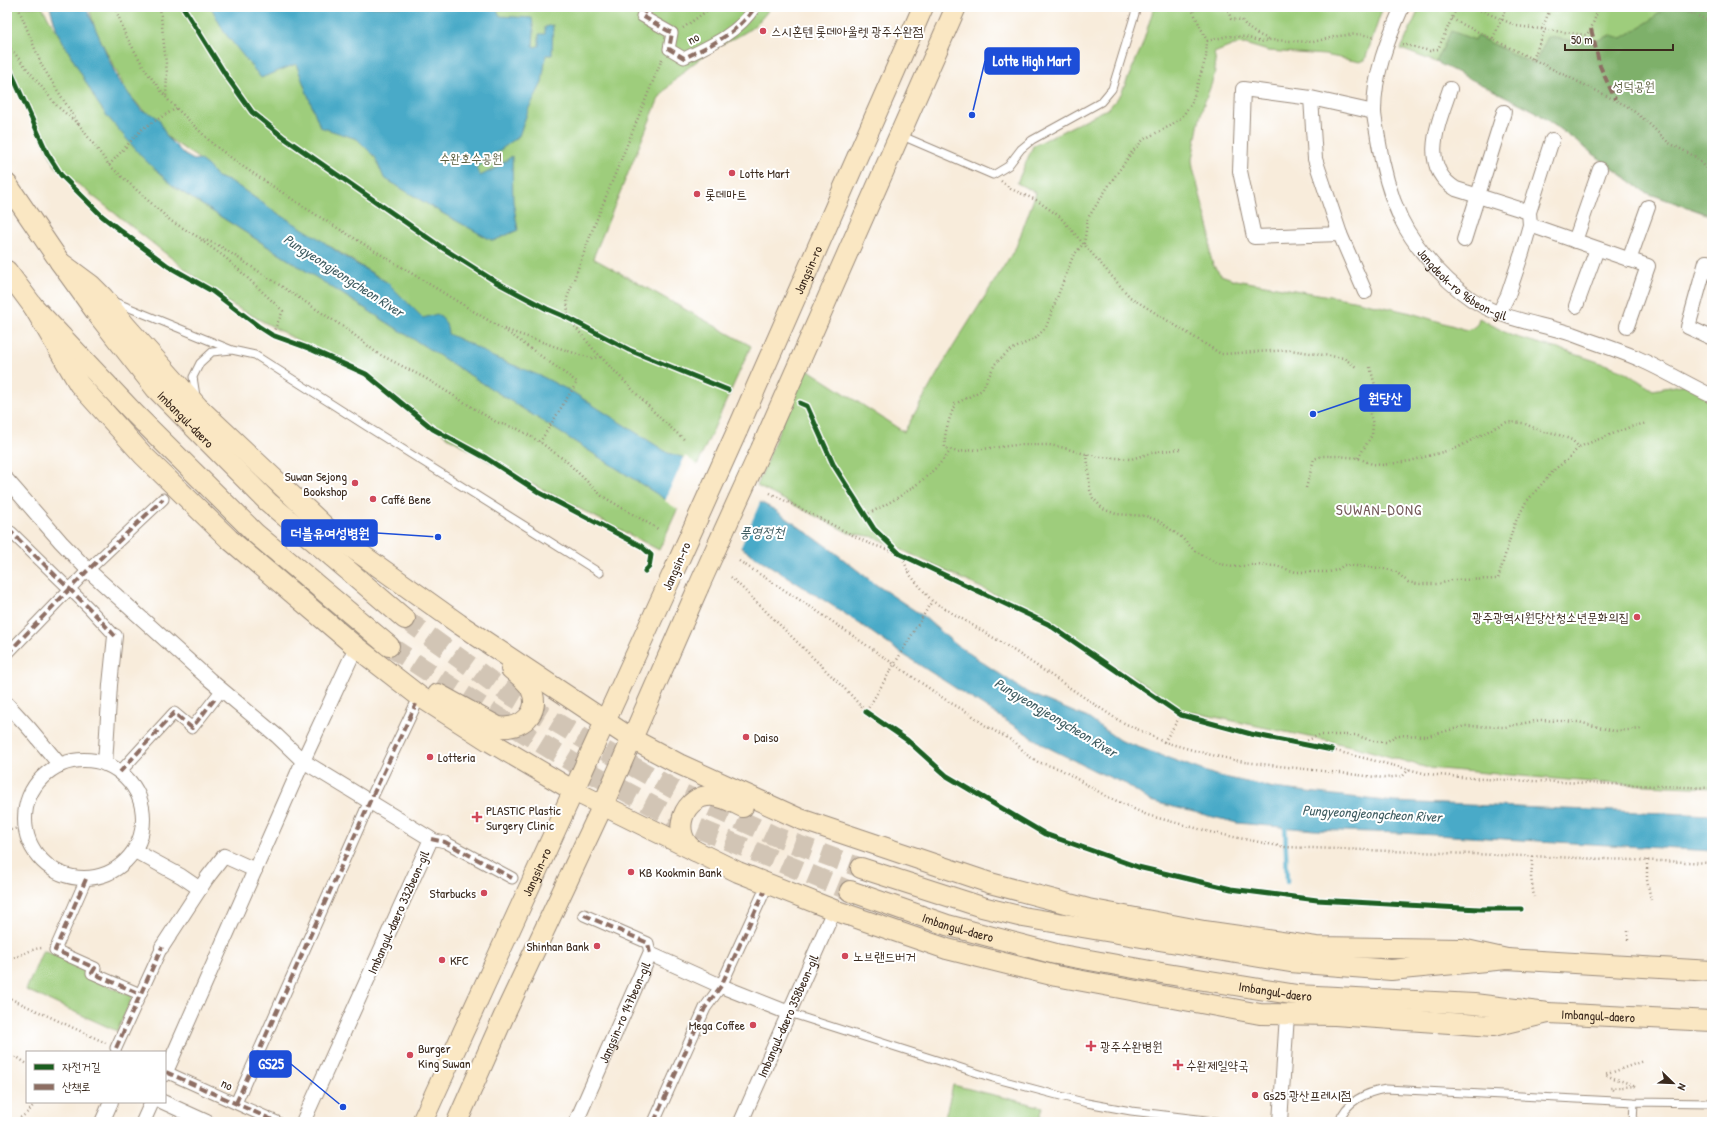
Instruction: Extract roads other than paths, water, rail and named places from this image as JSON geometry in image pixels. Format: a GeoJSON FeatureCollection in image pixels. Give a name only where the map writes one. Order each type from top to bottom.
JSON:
{"type":"FeatureCollection","features":[{"type":"Feature","properties":{"kind":"main road","name":"Jangsin-ro"},"geometry":{"type":"LineString","coordinates":[[422,1122],[737,431],[923,7]]}},
{"type":"Feature","properties":{"kind":"main road"},"geometry":{"type":"LineString","coordinates":[[457,1122],[506,1011],[603,805],[956,7]]}},
{"type":"Feature","properties":{"kind":"main road","name":"Imbangul-daero"},"geometry":{"type":"LineString","coordinates":[[7,184],[98,316],[156,389],[268,502],[406,619]]}},
{"type":"Feature","properties":{"kind":"main road"},"geometry":{"type":"LineString","coordinates":[[60,262],[91,285],[198,407],[334,535],[459,624],[632,739],[679,764],[800,819],[990,883],[1088,909],[1204,931],[1316,947],[1462,949],[1507,959]]}},
{"type":"Feature","properties":{"kind":"main road"},"geometry":{"type":"LineString","coordinates":[[8,275],[33,306],[134,413],[256,534],[389,646]]}},
{"type":"Feature","properties":{"kind":"main road"},"geometry":{"type":"LineString","coordinates":[[33,306],[79,384],[143,456],[229,539],[356,647],[419,696],[489,741],[574,791],[738,872],[834,910],[947,949],[1056,976],[1260,1014],[1287,1016],[1335,1015],[1493,1026],[1548,1013]]}},
{"type":"Feature","properties":{"kind":"main road"},"geometry":{"type":"LineString","coordinates":[[392,674],[446,698],[498,727],[512,727],[524,722],[530,715],[534,706],[534,697],[531,688],[525,681],[459,624]]}},
{"type":"Feature","properties":{"kind":"main road"},"geometry":{"type":"LineString","coordinates":[[702,855],[693,850],[686,843],[682,834],[681,825],[683,815],[688,806],[695,800],[704,796],[723,798],[787,828],[824,840],[846,835]]}},
{"type":"Feature","properties":{"kind":"main road","name":"Imbangul-daero"},"geometry":{"type":"LineString","coordinates":[[861,868],[949,897],[1023,917],[1290,962],[1391,970],[1507,959],[1712,971]]}},
{"type":"Feature","properties":{"kind":"main road","name":"Imbangul-daero"},"geometry":{"type":"LineString","coordinates":[[850,891],[947,925],[1048,952],[1167,974],[1298,995],[1474,1004],[1548,1013],[1712,1021]]}},
{"type":"Feature","properties":{"kind":"street","name":"no"},"geometry":{"type":"LineString","coordinates":[[648,7],[642,16],[672,33],[669,49],[684,58],[722,39],[747,19],[755,7]]}},
{"type":"Feature","properties":{"kind":"street","name":"Jangdeok-ro 96beon-gil"},"geometry":{"type":"LineString","coordinates":[[1402,7],[1387,40],[1378,67],[1374,112],[1386,179],[1401,219],[1439,271],[1455,287],[1482,306],[1514,319],[1570,334],[1637,358],[1712,396]]}},
{"type":"Feature","properties":{"kind":"street"},"geometry":{"type":"LineString","coordinates":[[1340,234],[1254,237],[1240,171],[1243,89],[1311,98],[1374,112]]}},
{"type":"Feature","properties":{"kind":"street"},"geometry":{"type":"LineString","coordinates":[[1450,89],[1434,139],[1434,157],[1440,173],[1446,183],[1456,189],[1479,197],[1575,241],[1648,266],[1627,326]]}},
{"type":"Feature","properties":{"kind":"street"},"geometry":{"type":"LineString","coordinates":[[1311,98],[1315,159],[1340,234],[1365,292]]}},
{"type":"Feature","properties":{"kind":"street"},"geometry":{"type":"LineString","coordinates":[[1464,240],[1479,197],[1504,112]]}},
{"type":"Feature","properties":{"kind":"street"},"geometry":{"type":"LineString","coordinates":[[1499,313],[1508,296],[1552,140]]}},
{"type":"Feature","properties":{"kind":"street"},"geometry":{"type":"LineString","coordinates":[[1575,241],[1600,169]]}},
{"type":"Feature","properties":{"kind":"street"},"geometry":{"type":"LineString","coordinates":[[1629,260],[1648,207]]}},
{"type":"Feature","properties":{"kind":"street"},"geometry":{"type":"LineString","coordinates":[[1576,306],[1597,249]]}},
{"type":"Feature","properties":{"kind":"street"},"geometry":{"type":"LineString","coordinates":[[1712,263],[1706,262],[1688,327],[1712,338]]}},
{"type":"Feature","properties":{"kind":"street","name":"Imbangul-daero 332beon-gil"},"geometry":{"type":"LineString","coordinates":[[7,480],[60,542],[88,570],[210,680],[286,744],[303,761],[431,839],[304,1122]]}},
{"type":"Feature","properties":{"kind":"street"},"geometry":{"type":"LineString","coordinates":[[7,654],[88,570],[163,499]]}},
{"type":"Feature","properties":{"kind":"street"},"geometry":{"type":"LineString","coordinates":[[7,531],[11,532],[115,636],[105,764]]}},
{"type":"Feature","properties":{"kind":"street"},"geometry":{"type":"LineString","coordinates":[[166,1071],[303,761],[356,647]]}},
{"type":"Feature","properties":{"kind":"street"},"geometry":{"type":"LineString","coordinates":[[120,772],[174,713],[192,728],[217,696]]}},
{"type":"Feature","properties":{"kind":"street"},"geometry":{"type":"LineString","coordinates":[[7,704],[60,765]]}},
{"type":"Feature","properties":{"kind":"street"},"geometry":{"type":"LineString","coordinates":[[236,1103],[370,801],[416,704]]}},
{"type":"Feature","properties":{"kind":"street"},"geometry":{"type":"LineString","coordinates":[[82,760],[105,764],[120,772],[132,784],[142,806],[143,829],[140,840],[135,851],[128,860],[109,874],[86,879],[64,875],[44,863],[30,844],[25,826],[26,810],[34,788],[45,775],[60,765],[82,760]]}},
{"type":"Feature","properties":{"kind":"street"},"geometry":{"type":"LineString","coordinates":[[431,839],[444,842],[512,878]]}},
{"type":"Feature","properties":{"kind":"street"},"geometry":{"type":"LineString","coordinates":[[135,851],[181,876],[200,889]]}},
{"type":"Feature","properties":{"kind":"street"},"geometry":{"type":"LineString","coordinates":[[116,1048],[162,947],[200,889],[224,856],[255,870]]}},
{"type":"Feature","properties":{"kind":"street"},"geometry":{"type":"LineString","coordinates":[[86,879],[55,950],[95,968],[92,973],[140,994]]}},
{"type":"Feature","properties":{"kind":"street"},"geometry":{"type":"LineString","coordinates":[[654,1122],[705,1008],[721,986],[764,892]]}},
{"type":"Feature","properties":{"kind":"street","name":"Imbangul-daero 358beon-gil"},"geometry":{"type":"LineString","coordinates":[[741,1122],[834,910]]}},
{"type":"Feature","properties":{"kind":"street"},"geometry":{"type":"LineString","coordinates":[[584,914],[648,943],[650,954]]}},
{"type":"Feature","properties":{"kind":"street","name":"Jangsin-ro 147beon-gil"},"geometry":{"type":"LineString","coordinates":[[576,1122],[650,954],[721,986],[789,1013]]}},
{"type":"Feature","properties":{"kind":"street"},"geometry":{"type":"LineString","coordinates":[[1280,1122],[1287,1016]]}},
{"type":"Feature","properties":{"kind":"street","name":"no"},"geometry":{"type":"LineString","coordinates":[[166,1073],[277,1122]]}},
{"type":"Feature","properties":{"kind":"street"},"geometry":{"type":"LineString","coordinates":[[102,1122],[111,1103]]}},
{"type":"Feature","properties":{"kind":"street"},"geometry":{"type":"LineString","coordinates":[[143,1122],[152,1103]]}},
{"type":"Feature","properties":{"kind":"street"},"geometry":{"type":"LineString","coordinates":[[165,1103],[208,1122]]}},
{"type":"Feature","properties":{"kind":"lane"},"geometry":{"type":"LineString","coordinates":[[900,134],[992,175],[1008,166],[1021,148],[1032,140],[1101,102],[1107,97],[1112,89],[1137,7]]}},
{"type":"Feature","properties":{"kind":"lane"},"geometry":{"type":"LineString","coordinates":[[103,297],[232,350],[255,355],[600,572]]}},
{"type":"Feature","properties":{"kind":"lane"},"geometry":{"type":"LineString","coordinates":[[198,407],[193,377],[200,363],[212,352],[232,350]]}},
{"type":"Feature","properties":{"kind":"lane"},"geometry":{"type":"LineString","coordinates":[[789,1013],[993,1078],[1088,1103],[1131,1111],[1223,1122]]}},
{"type":"Feature","properties":{"kind":"lane"},"geometry":{"type":"LineString","coordinates":[[1339,1122],[1344,1111],[1362,1096],[1373,1091],[1386,1089],[1634,1102],[1712,1103]]}},
{"type":"Feature","properties":{"kind":"lane"},"geometry":{"type":"LineString","coordinates":[[1632,1122],[1634,1102]]}},
{"type":"Feature","properties":{"kind":"water","name":"풍영정천"},"geometry":{"type":"Polygon","coordinates":[[[50,7],[86,7],[118,80],[142,111],[152,114],[159,119],[167,137],[185,155],[194,160],[199,159],[208,166],[217,177],[232,182],[345,257],[388,283],[423,318],[437,314],[445,322],[448,334],[493,357],[543,377],[574,393],[668,453],[682,457],[702,471],[775,510],[829,548],[875,584],[923,616],[954,643],[1028,693],[1088,718],[1119,740],[1215,775],[1274,788],[1394,802],[1712,815],[1712,851],[1400,833],[1314,830],[1237,823],[1150,801],[1126,784],[1095,771],[1047,747],[904,655],[844,613],[174,187],[142,157],[97,102],[57,31],[50,7]]]}},
{"type":"Feature","properties":{"kind":"water","name":"수완호수공원"},"geometry":{"type":"Polygon","coordinates":[[[211,7],[496,7],[500,16],[532,18],[534,32],[533,47],[539,46],[539,34],[545,34],[545,27],[553,25],[552,55],[546,55],[542,83],[529,108],[519,136],[476,168],[480,176],[496,168],[512,156],[513,201],[518,230],[493,241],[442,213],[384,178],[375,157],[357,139],[320,127],[296,64],[261,78],[224,32],[211,7]]]}},
{"type":"Feature","properties":{"kind":"waterway"},"geometry":{"type":"LineString","coordinates":[[1285,823],[1287,882]]}},
{"type":"Feature","properties":{"kind":"tunnel"},"geometry":{"type":"LineString","coordinates":[[405,619],[509,694],[587,741],[683,794],[779,838],[861,868]]}},
{"type":"Feature","properties":{"kind":"tunnel"},"geometry":{"type":"LineString","coordinates":[[389,646],[495,715],[580,767],[683,822],[850,891]]}},
{"type":"Feature","properties":{"kind":"place","name":"스시혼텐 롯데아울렛 광주수완점"},"geometry":{"type":"Point","coordinates":[763,31]}},
{"type":"Feature","properties":{"kind":"place","name":"Lotte High Mart"},"geometry":{"type":"Point","coordinates":[972,115]}},
{"type":"Feature","properties":{"kind":"place","name":"Lotte Mart"},"geometry":{"type":"Point","coordinates":[732,173]}},
{"type":"Feature","properties":{"kind":"place","name":"롯데마트"},"geometry":{"type":"Point","coordinates":[697,194]}},
{"type":"Feature","properties":{"kind":"place","name":"원당산"},"geometry":{"type":"Point","coordinates":[1313,414]}},
{"type":"Feature","properties":{"kind":"place","name":"Suwan Sejong Bookshop"},"geometry":{"type":"Point","coordinates":[355,483]}},
{"type":"Feature","properties":{"kind":"place","name":"Caffé Bene"},"geometry":{"type":"Point","coordinates":[373,499]}},
{"type":"Feature","properties":{"kind":"place","name":"더블유여성병원"},"geometry":{"type":"Point","coordinates":[438,537]}},
{"type":"Feature","properties":{"kind":"place","name":"광주광역시원당산청소년문화의집"},"geometry":{"type":"Point","coordinates":[1637,617]}},
{"type":"Feature","properties":{"kind":"place","name":"Daiso"},"geometry":{"type":"Point","coordinates":[746,737]}},
{"type":"Feature","properties":{"kind":"place","name":"Lotteria"},"geometry":{"type":"Point","coordinates":[430,757]}},
{"type":"Feature","properties":{"kind":"place","name":"PLASTIC Plastic Surgery Clinic"},"geometry":{"type":"Point","coordinates":[477,817]}},
{"type":"Feature","properties":{"kind":"place","name":"KB Kookmin Bank"},"geometry":{"type":"Point","coordinates":[631,872]}},
{"type":"Feature","properties":{"kind":"place","name":"Starbucks"},"geometry":{"type":"Point","coordinates":[484,893]}},
{"type":"Feature","properties":{"kind":"place","name":"Shinhan Bank"},"geometry":{"type":"Point","coordinates":[597,946]}},
{"type":"Feature","properties":{"kind":"place","name":"노브랜드버거"},"geometry":{"type":"Point","coordinates":[845,956]}},
{"type":"Feature","properties":{"kind":"place","name":"KFC"},"geometry":{"type":"Point","coordinates":[442,960]}},
{"type":"Feature","properties":{"kind":"place","name":"Mega Coffee"},"geometry":{"type":"Point","coordinates":[753,1025]}},
{"type":"Feature","properties":{"kind":"place","name":"광주수완병원"},"geometry":{"type":"Point","coordinates":[1091,1046]}},
{"type":"Feature","properties":{"kind":"place","name":"Burger King Suwan"},"geometry":{"type":"Point","coordinates":[410,1055]}},
{"type":"Feature","properties":{"kind":"place","name":"수완제일약국"},"geometry":{"type":"Point","coordinates":[1178,1065]}},
{"type":"Feature","properties":{"kind":"place","name":"Gs25 광산프레시점"},"geometry":{"type":"Point","coordinates":[1255,1095]}},
{"type":"Feature","properties":{"kind":"place","name":"GS25"},"geometry":{"type":"Point","coordinates":[343,1107]}},
{"type":"Feature","properties":{"kind":"district","name":"SUWAN-DONG"},"geometry":{"type":"Point","coordinates":[1379,509]}},
{"type":"Feature","properties":{"kind":"park label","name":"성덕공원"},"geometry":{"type":"Point","coordinates":[1634,86]}},
{"type":"Feature","properties":{"kind":"water label","name":"Pungyeongjeongcheon River"},"geometry":{"type":"Point","coordinates":[344,275]}},
{"type":"Feature","properties":{"kind":"water label","name":"Pungyeongjeongcheon River"},"geometry":{"type":"Point","coordinates":[1056,717]}},
{"type":"Feature","properties":{"kind":"water label","name":"Pungyeongjeongcheon River"},"geometry":{"type":"Point","coordinates":[1372,813]}}]}
